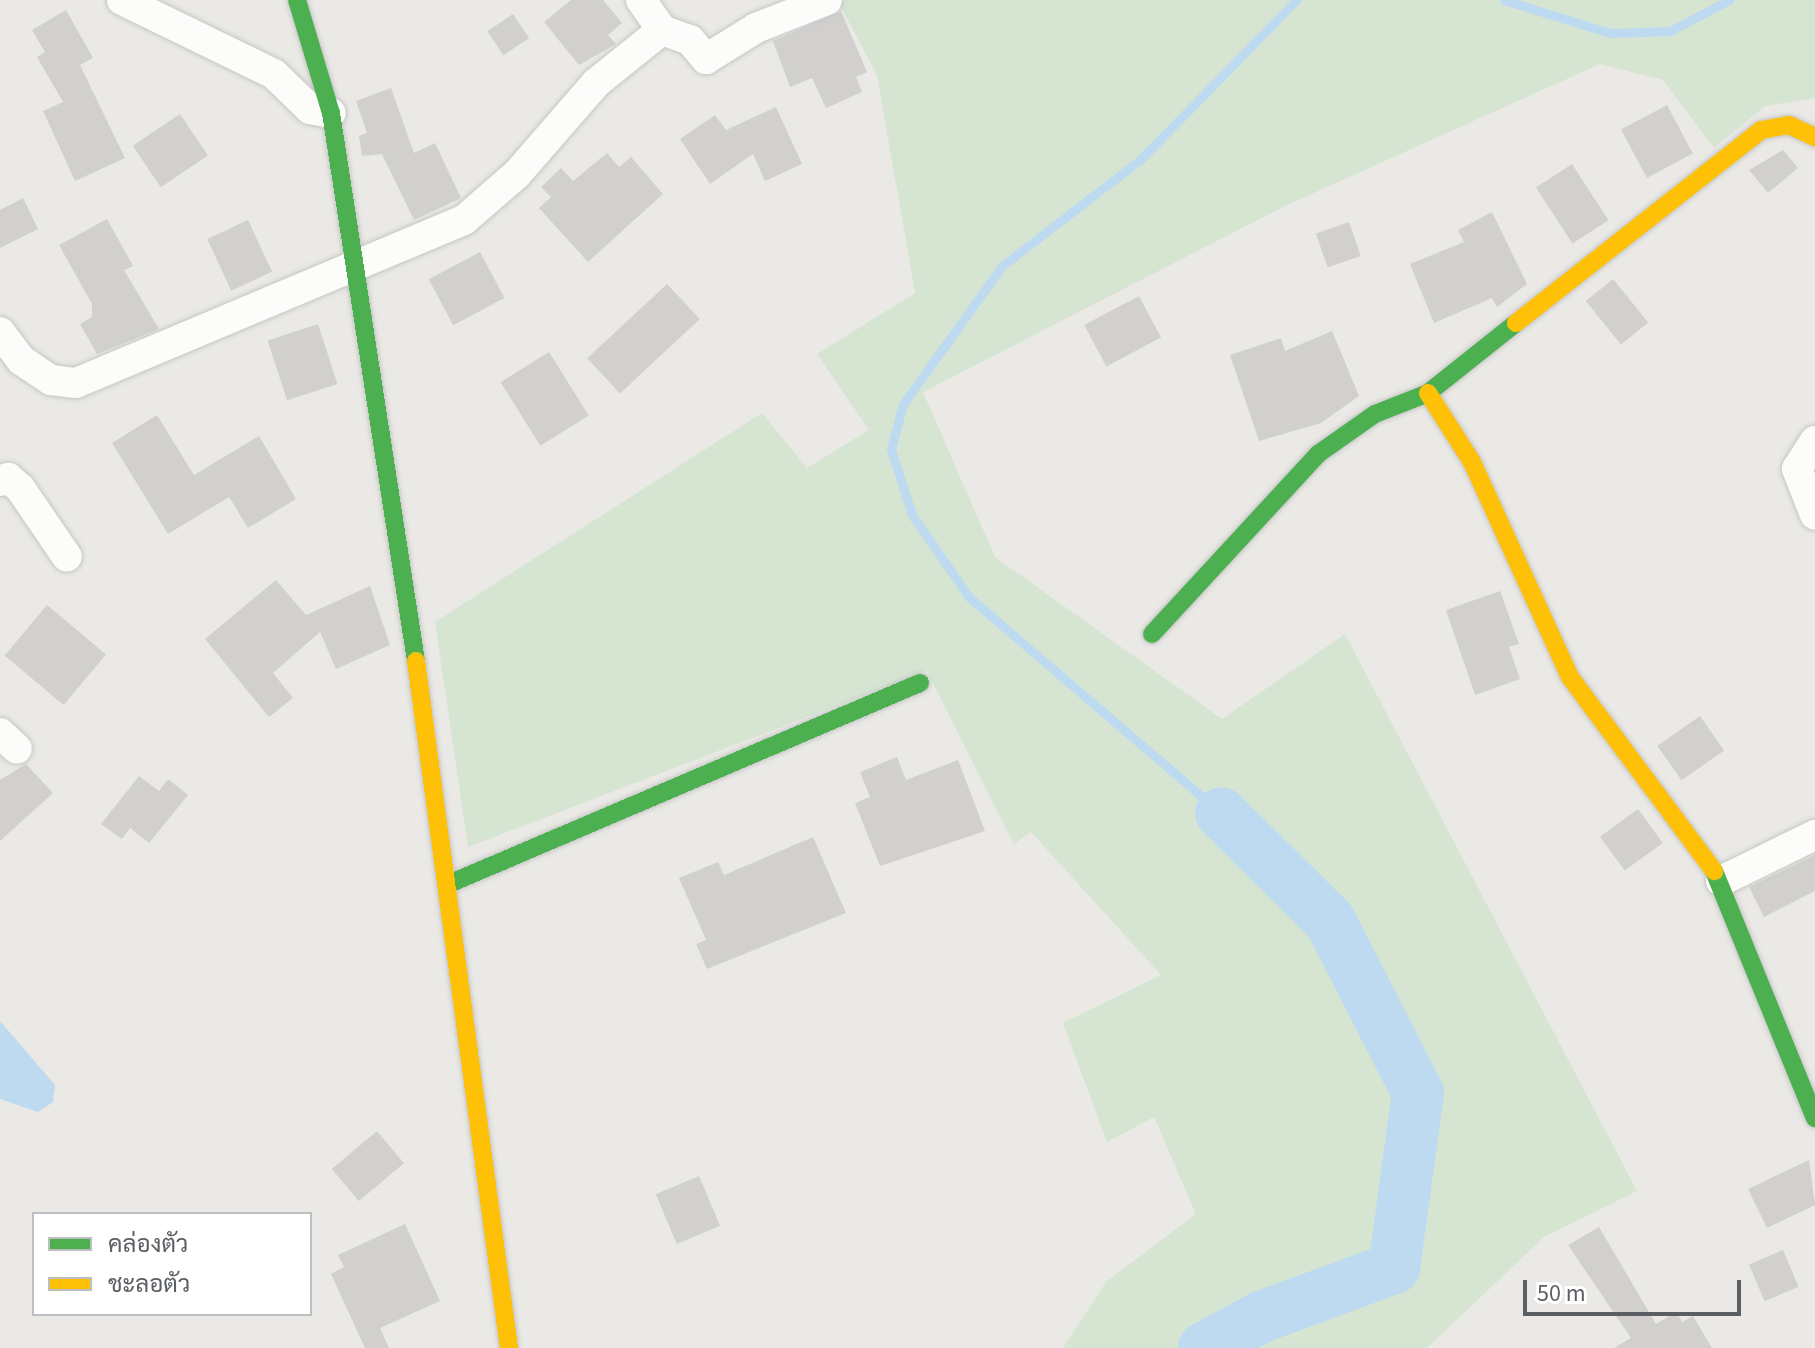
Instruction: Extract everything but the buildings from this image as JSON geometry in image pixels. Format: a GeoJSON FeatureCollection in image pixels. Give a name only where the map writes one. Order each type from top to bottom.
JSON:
{"type":"FeatureCollection","features":[{"type":"Feature","properties":{"kind":"street"},"geometry":{"type":"LineString","coordinates":[[122,0],[274,74],[310,109],[331,113]]}},
{"type":"Feature","properties":{"kind":"street"},"geometry":{"type":"LineString","coordinates":[[297,0],[331,113],[451,883],[509,1348]]}},
{"type":"Feature","properties":{"kind":"street"},"geometry":{"type":"LineString","coordinates":[[641,0],[662,30],[690,40],[706,59],[756,28],[827,0]]}},
{"type":"Feature","properties":{"kind":"street"},"geometry":{"type":"LineString","coordinates":[[0,332],[21,360],[51,380],[76,383],[354,261],[464,220],[517,174],[596,83],[662,30]]}},
{"type":"Feature","properties":{"kind":"street"},"geometry":{"type":"LineString","coordinates":[[1152,634],[1318,454],[1375,414],[1428,393],[1761,130],[1789,125],[1815,137]]}},
{"type":"Feature","properties":{"kind":"street"},"geometry":{"type":"LineString","coordinates":[[1428,393],[1472,462],[1570,677],[1721,881],[1815,1118]]}},
{"type":"Feature","properties":{"kind":"street"},"geometry":{"type":"LineString","coordinates":[[1815,441],[1797,469],[1815,515]]}},
{"type":"Feature","properties":{"kind":"street"},"geometry":{"type":"LineString","coordinates":[[0,481],[8,478],[20,488],[67,557]]}},
{"type":"Feature","properties":{"kind":"street"},"geometry":{"type":"LineString","coordinates":[[451,883],[920,683]]}},
{"type":"Feature","properties":{"kind":"street"},"geometry":{"type":"LineString","coordinates":[[1721,881],[1815,835]]}},
{"type":"Feature","properties":{"kind":"green space"},"geometry":{"type":"Polygon","coordinates":[[[837,0],[1815,0],[1815,98],[1765,106],[1714,148],[1663,80],[1600,64],[1285,206],[923,392],[995,557],[1222,719],[1345,634],[1637,1191],[1544,1237],[1427,1348],[1063,1348],[1106,1282],[1196,1214],[1154,1117],[1107,1142],[1063,1023],[1161,975],[1031,832],[1014,844],[927,671],[468,847],[435,622],[762,413],[807,468],[869,430],[817,354],[915,293],[877,75],[837,0]]]}},
{"type":"Feature","properties":{"kind":"water"},"geometry":{"type":"Polygon","coordinates":[[[0,1021],[55,1085],[53,1102],[38,1112],[0,1099],[0,1021]]]}},
{"type":"Feature","properties":{"kind":"waterway"},"geometry":{"type":"LineString","coordinates":[[1221,813],[969,597],[912,515],[891,449],[903,404],[1002,266],[1141,159],[1296,0]]}},
{"type":"Feature","properties":{"kind":"waterway"},"geometry":{"type":"LineString","coordinates":[[1504,0],[1610,33],[1670,31],[1729,0]]}},
{"type":"Feature","properties":{"kind":"waterway"},"geometry":{"type":"LineString","coordinates":[[1204,1348],[1261,1317],[1394,1268],[1418,1093],[1330,921],[1221,813]]}},
{"type":"Feature","properties":{"kind":"traffic: fast"},"geometry":{"type":"LineString","coordinates":[[297,0],[331,113],[416,661]]}},
{"type":"Feature","properties":{"kind":"traffic: fast"},"geometry":{"type":"LineString","coordinates":[[1152,634],[1318,454],[1375,414],[1428,393],[1516,323]]}},
{"type":"Feature","properties":{"kind":"traffic: fast"},"geometry":{"type":"LineString","coordinates":[[451,883],[920,683]]}},
{"type":"Feature","properties":{"kind":"traffic: fast"},"geometry":{"type":"LineString","coordinates":[[1714,871],[1815,1118]]}},
{"type":"Feature","properties":{"kind":"traffic: slow"},"geometry":{"type":"LineString","coordinates":[[1516,323],[1761,130],[1789,125],[1815,137]]}},
{"type":"Feature","properties":{"kind":"traffic: slow"},"geometry":{"type":"LineString","coordinates":[[1428,393],[1472,462],[1570,677],[1714,871]]}},
{"type":"Feature","properties":{"kind":"traffic: slow"},"geometry":{"type":"LineString","coordinates":[[416,661],[509,1348]]}}]}
